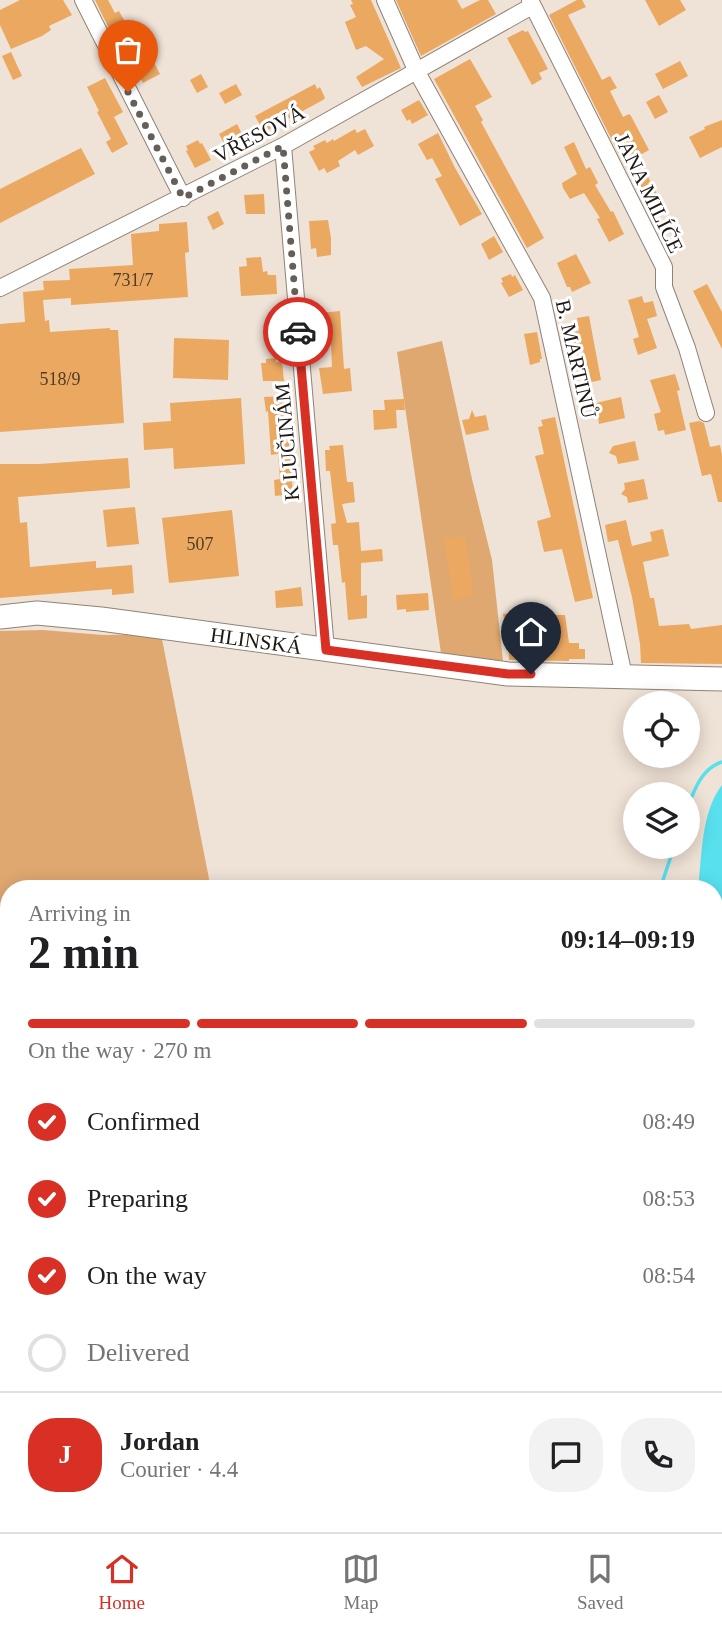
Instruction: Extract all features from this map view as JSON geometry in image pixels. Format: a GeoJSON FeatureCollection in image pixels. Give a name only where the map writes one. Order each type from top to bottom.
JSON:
{"type":"FeatureCollection","features":[{"type":"Feature","properties":{"kind":"street"},"geometry":{"type":"LineString","coordinates":[[83,0],[183,198]]}},
{"type":"Feature","properties":{"kind":"street","name":"B. MARTINŮ"},"geometry":{"type":"LineString","coordinates":[[385,0],[417,72],[542,298],[624,676]]}},
{"type":"Feature","properties":{"kind":"street","name":"VŘESOVÁ"},"geometry":{"type":"LineString","coordinates":[[0,288],[283,146],[417,72],[531,3]]}},
{"type":"Feature","properties":{"kind":"street","name":"JANA MILÍČE"},"geometry":{"type":"LineString","coordinates":[[531,3],[664,267],[664,287],[687,348],[706,413]]}},
{"type":"Feature","properties":{"kind":"street","name":"K LUČINÁM"},"geometry":{"type":"LineString","coordinates":[[283,146],[326,650]]}},
{"type":"Feature","properties":{"kind":"street","name":"HLINSKÁ"},"geometry":{"type":"LineString","coordinates":[[0,617],[37,613],[101,619],[508,674],[722,679]]}},
{"type":"Feature","properties":{"kind":"shaded area"},"geometry":{"type":"Polygon","coordinates":[[[442,341],[492,560],[503,661],[441,653],[397,352],[442,341]]]}},
{"type":"Feature","properties":{"kind":"shaded area"},"geometry":{"type":"Polygon","coordinates":[[[0,631],[161,634],[209,880],[0,880],[0,631]]]}},
{"type":"Feature","properties":{"kind":"water"},"geometry":{"type":"Polygon","coordinates":[[[722,785],[722,880],[699,880],[706,821],[722,785]]]}},
{"type":"Feature","properties":{"kind":"building"},"geometry":{"type":"Polygon","coordinates":[[[20,0],[63,0],[72,15],[49,26],[51,30],[42,36],[11,49],[0,25],[0,10],[20,0]]]}},
{"type":"Feature","properties":{"kind":"building"},"geometry":{"type":"Polygon","coordinates":[[[95,0],[108,0],[115,13],[119,11],[125,22],[121,23],[125,31],[113,37],[95,0]]]}},
{"type":"Feature","properties":{"kind":"building"},"geometry":{"type":"Polygon","coordinates":[[[351,0],[371,0],[401,68],[362,87],[356,77],[384,59],[366,46],[356,50],[345,22],[356,17],[350,5],[353,4],[351,0]]]}},
{"type":"Feature","properties":{"kind":"building"},"geometry":{"type":"Polygon","coordinates":[[[396,0],[457,0],[462,9],[480,0],[488,0],[496,14],[421,56],[396,0]]]}},
{"type":"Feature","properties":{"kind":"building"},"geometry":{"type":"Polygon","coordinates":[[[582,0],[586,7],[568,15],[602,80],[610,76],[617,88],[610,91],[623,117],[629,114],[631,116],[649,150],[624,164],[549,15],[582,0]]]}},
{"type":"Feature","properties":{"kind":"building"},"geometry":{"type":"Polygon","coordinates":[[[645,0],[680,0],[686,10],[659,26],[645,0]]]}},
{"type":"Feature","properties":{"kind":"building"},"geometry":{"type":"Polygon","coordinates":[[[523,30],[528,31],[548,69],[539,73],[542,79],[532,85],[507,38],[523,30]]]}},
{"type":"Feature","properties":{"kind":"building"},"geometry":{"type":"Polygon","coordinates":[[[11,52],[22,76],[13,80],[2,56],[11,52]]]}},
{"type":"Feature","properties":{"kind":"building"},"geometry":{"type":"Polygon","coordinates":[[[151,57],[160,74],[143,83],[134,66],[151,57]]]}},
{"type":"Feature","properties":{"kind":"building"},"geometry":{"type":"Polygon","coordinates":[[[470,59],[492,97],[475,106],[483,120],[481,122],[544,238],[527,248],[434,79],[470,59]]]}},
{"type":"Feature","properties":{"kind":"building"},"geometry":{"type":"Polygon","coordinates":[[[680,61],[688,76],[663,89],[655,74],[680,61]]]}},
{"type":"Feature","properties":{"kind":"building"},"geometry":{"type":"Polygon","coordinates":[[[201,74],[208,87],[197,93],[190,80],[201,74]]]}},
{"type":"Feature","properties":{"kind":"building"},"geometry":{"type":"Polygon","coordinates":[[[105,78],[123,112],[114,117],[128,144],[112,153],[106,142],[111,139],[87,87],[105,78]]]}},
{"type":"Feature","properties":{"kind":"building"},"geometry":{"type":"Polygon","coordinates":[[[236,84],[242,95],[225,104],[219,93],[236,84]]]}},
{"type":"Feature","properties":{"kind":"building"},"geometry":{"type":"Polygon","coordinates":[[[315,84],[317,89],[320,87],[325,98],[323,100],[264,132],[255,116],[315,84]]]}},
{"type":"Feature","properties":{"kind":"building"},"geometry":{"type":"Polygon","coordinates":[[[659,95],[668,112],[655,119],[646,102],[659,95]]]}},
{"type":"Feature","properties":{"kind":"building"},"geometry":{"type":"Polygon","coordinates":[[[419,100],[428,115],[412,124],[401,110],[419,100]]]}},
{"type":"Feature","properties":{"kind":"building"},"geometry":{"type":"Polygon","coordinates":[[[722,120],[722,147],[700,158],[689,137],[722,120]]]}},
{"type":"Feature","properties":{"kind":"building"},"geometry":{"type":"Polygon","coordinates":[[[237,124],[245,140],[227,149],[219,134],[237,124]]]}},
{"type":"Feature","properties":{"kind":"building"},"geometry":{"type":"Polygon","coordinates":[[[355,129],[357,133],[365,129],[374,146],[358,155],[355,150],[338,161],[340,166],[327,173],[324,168],[319,171],[309,152],[315,149],[313,146],[325,140],[327,143],[333,139],[334,141],[355,129]]]}},
{"type":"Feature","properties":{"kind":"building"},"geometry":{"type":"Polygon","coordinates":[[[438,133],[482,214],[460,226],[435,179],[442,176],[432,158],[427,160],[418,144],[438,133]]]}},
{"type":"Feature","properties":{"kind":"building"},"geometry":{"type":"Polygon","coordinates":[[[198,140],[211,160],[195,168],[186,146],[198,140]]]}},
{"type":"Feature","properties":{"kind":"building"},"geometry":{"type":"Polygon","coordinates":[[[574,142],[586,169],[590,167],[598,183],[595,185],[611,212],[613,211],[624,234],[609,242],[597,219],[600,218],[584,193],[570,199],[563,188],[562,183],[577,174],[564,147],[574,142]]]}},
{"type":"Feature","properties":{"kind":"building"},"geometry":{"type":"Polygon","coordinates":[[[81,148],[95,174],[0,223],[0,189],[81,148]]]}},
{"type":"Feature","properties":{"kind":"building"},"geometry":{"type":"Polygon","coordinates":[[[646,173],[659,198],[647,204],[632,180],[646,173]]]}},
{"type":"Feature","properties":{"kind":"building"},"geometry":{"type":"Polygon","coordinates":[[[264,194],[265,214],[246,214],[244,195],[264,194]]]}},
{"type":"Feature","properties":{"kind":"building"},"geometry":{"type":"Polygon","coordinates":[[[218,211],[224,224],[213,230],[207,217],[218,211]]]}},
{"type":"Feature","properties":{"kind":"building"},"geometry":{"type":"Polygon","coordinates":[[[328,220],[331,255],[317,257],[316,248],[311,249],[309,221],[328,220]]]}},
{"type":"Feature","properties":{"kind":"building"},"geometry":{"type":"Polygon","coordinates":[[[187,222],[189,252],[185,253],[188,297],[71,305],[71,298],[43,300],[45,321],[49,320],[50,332],[110,328],[118,330],[124,423],[0,432],[0,324],[25,322],[23,292],[44,290],[43,281],[70,280],[69,269],[133,265],[131,234],[159,231],[159,224],[187,222]]]}},
{"type":"Feature","properties":{"kind":"building"},"geometry":{"type":"Polygon","coordinates":[[[494,236],[503,252],[489,260],[481,244],[494,236]]]}},
{"type":"Feature","properties":{"kind":"building"},"geometry":{"type":"Polygon","coordinates":[[[576,254],[591,283],[572,292],[570,287],[567,287],[557,263],[576,254]]]}},
{"type":"Feature","properties":{"kind":"building"},"geometry":{"type":"Polygon","coordinates":[[[261,257],[263,272],[276,275],[277,294],[241,296],[239,267],[247,266],[246,258],[261,257]]]}},
{"type":"Feature","properties":{"kind":"building"},"geometry":{"type":"Polygon","coordinates":[[[511,274],[512,277],[515,275],[523,290],[509,297],[501,278],[511,274]]]}},
{"type":"Feature","properties":{"kind":"building"},"geometry":{"type":"Polygon","coordinates":[[[707,284],[722,312],[722,349],[693,291],[707,284]]]}},
{"type":"Feature","properties":{"kind":"building"},"geometry":{"type":"Polygon","coordinates":[[[642,296],[644,303],[653,301],[657,316],[647,319],[657,348],[638,355],[633,339],[639,337],[628,300],[642,296]]]}},
{"type":"Feature","properties":{"kind":"building"},"geometry":{"type":"Polygon","coordinates":[[[340,311],[344,369],[350,368],[352,391],[323,394],[319,368],[332,367],[331,344],[319,345],[319,313],[340,311]]]}},
{"type":"Feature","properties":{"kind":"building"},"geometry":{"type":"Polygon","coordinates":[[[589,316],[601,380],[583,384],[580,367],[586,365],[582,345],[575,347],[572,332],[579,331],[577,318],[589,316]]]}},
{"type":"Feature","properties":{"kind":"building"},"geometry":{"type":"Polygon","coordinates":[[[537,332],[542,359],[530,365],[524,334],[537,332]]]}},
{"type":"Feature","properties":{"kind":"building"},"geometry":{"type":"Polygon","coordinates":[[[174,338],[229,340],[228,380],[173,378],[174,338]]]}},
{"type":"Feature","properties":{"kind":"building"},"geometry":{"type":"Polygon","coordinates":[[[276,358],[276,362],[282,361],[284,381],[263,381],[261,363],[266,363],[266,359],[276,358]]]}},
{"type":"Feature","properties":{"kind":"building"},"geometry":{"type":"Polygon","coordinates":[[[675,374],[686,430],[665,435],[664,430],[658,431],[654,414],[661,412],[650,380],[675,374]]]}},
{"type":"Feature","properties":{"kind":"building"},"geometry":{"type":"Polygon","coordinates":[[[285,396],[293,494],[275,496],[274,480],[280,479],[278,454],[271,455],[268,411],[266,412],[264,397],[285,396]]]}},
{"type":"Feature","properties":{"kind":"building"},"geometry":{"type":"Polygon","coordinates":[[[621,397],[625,418],[599,424],[596,403],[621,397]]]}},
{"type":"Feature","properties":{"kind":"building"},"geometry":{"type":"Polygon","coordinates":[[[241,398],[245,464],[174,469],[173,448],[144,450],[143,423],[171,421],[170,403],[241,398]]]}},
{"type":"Feature","properties":{"kind":"building"},"geometry":{"type":"Polygon","coordinates":[[[404,399],[405,410],[396,410],[397,428],[374,430],[373,410],[385,410],[384,400],[404,399]]]}},
{"type":"Feature","properties":{"kind":"building"},"geometry":{"type":"Polygon","coordinates":[[[472,410],[475,417],[486,415],[489,430],[466,435],[462,420],[469,419],[472,410]]]}},
{"type":"Feature","properties":{"kind":"building"},"geometry":{"type":"Polygon","coordinates":[[[555,417],[593,598],[575,602],[562,549],[544,552],[537,521],[551,517],[535,456],[544,454],[538,427],[543,426],[541,420],[555,417]]]}},
{"type":"Feature","properties":{"kind":"building"},"geometry":{"type":"Polygon","coordinates":[[[689,423],[704,423],[710,447],[720,445],[722,502],[718,502],[711,474],[702,476],[689,423]]]}},
{"type":"Feature","properties":{"kind":"building"},"geometry":{"type":"Polygon","coordinates":[[[635,441],[639,460],[618,464],[616,456],[609,453],[613,446],[635,441]]]}},
{"type":"Feature","properties":{"kind":"building"},"geometry":{"type":"Polygon","coordinates":[[[343,445],[347,482],[353,482],[355,502],[342,504],[347,523],[359,522],[361,551],[382,549],[383,561],[361,563],[361,596],[367,595],[367,618],[348,620],[338,545],[333,545],[331,524],[336,523],[330,471],[326,471],[325,450],[330,450],[329,446],[343,445]]]}},
{"type":"Feature","properties":{"kind":"building"},"geometry":{"type":"Polygon","coordinates":[[[128,458],[130,488],[18,497],[20,523],[27,522],[30,567],[96,561],[96,568],[132,565],[134,593],[112,595],[112,589],[0,598],[0,464],[128,458]]]}},
{"type":"Feature","properties":{"kind":"building"},"geometry":{"type":"Polygon","coordinates":[[[644,479],[648,499],[628,503],[627,497],[621,494],[625,489],[624,483],[644,479]]]}},
{"type":"Feature","properties":{"kind":"building"},"geometry":{"type":"Polygon","coordinates":[[[135,507],[139,544],[107,547],[103,510],[135,507]]]}},
{"type":"Feature","properties":{"kind":"building"},"geometry":{"type":"Polygon","coordinates":[[[232,510],[239,576],[169,583],[162,518],[232,510]]]}},
{"type":"Feature","properties":{"kind":"building"},"geometry":{"type":"Polygon","coordinates":[[[626,520],[632,546],[652,541],[650,532],[663,529],[669,556],[643,562],[659,626],[689,624],[691,629],[722,625],[722,664],[641,663],[632,597],[618,540],[608,542],[605,525],[626,520]]]}},
{"type":"Feature","properties":{"kind":"building"},"geometry":{"type":"Polygon","coordinates":[[[465,536],[474,596],[453,600],[444,539],[465,536]]]}},
{"type":"Feature","properties":{"kind":"building"},"geometry":{"type":"Polygon","coordinates":[[[301,587],[303,606],[276,608],[275,591],[301,587]]]}},
{"type":"Feature","properties":{"kind":"building"},"geometry":{"type":"Polygon","coordinates":[[[428,593],[429,610],[397,610],[396,595],[428,593]]]}},
{"type":"Feature","properties":{"kind":"building"},"geometry":{"type":"Polygon","coordinates":[[[534,610],[535,615],[565,615],[569,643],[579,643],[579,649],[585,649],[585,659],[509,660],[508,635],[503,614],[534,610]]]}},
{"type":"Feature","properties":{"kind":"waterway"},"geometry":{"type":"LineString","coordinates":[[699,782],[709,769],[722,762]]}},
{"type":"Feature","properties":{"kind":"waterway"},"geometry":{"type":"LineString","coordinates":[[663,880],[670,859]]}},
{"type":"Feature","properties":{"kind":"way so far"},"geometry":{"type":"LineString","coordinates":[[128,92],[183,198],[283,146],[298,332]]}},
{"type":"Feature","properties":{"kind":"route"},"geometry":{"type":"LineString","coordinates":[[298,332],[326,650],[508,674],[531,674]]}}]}
